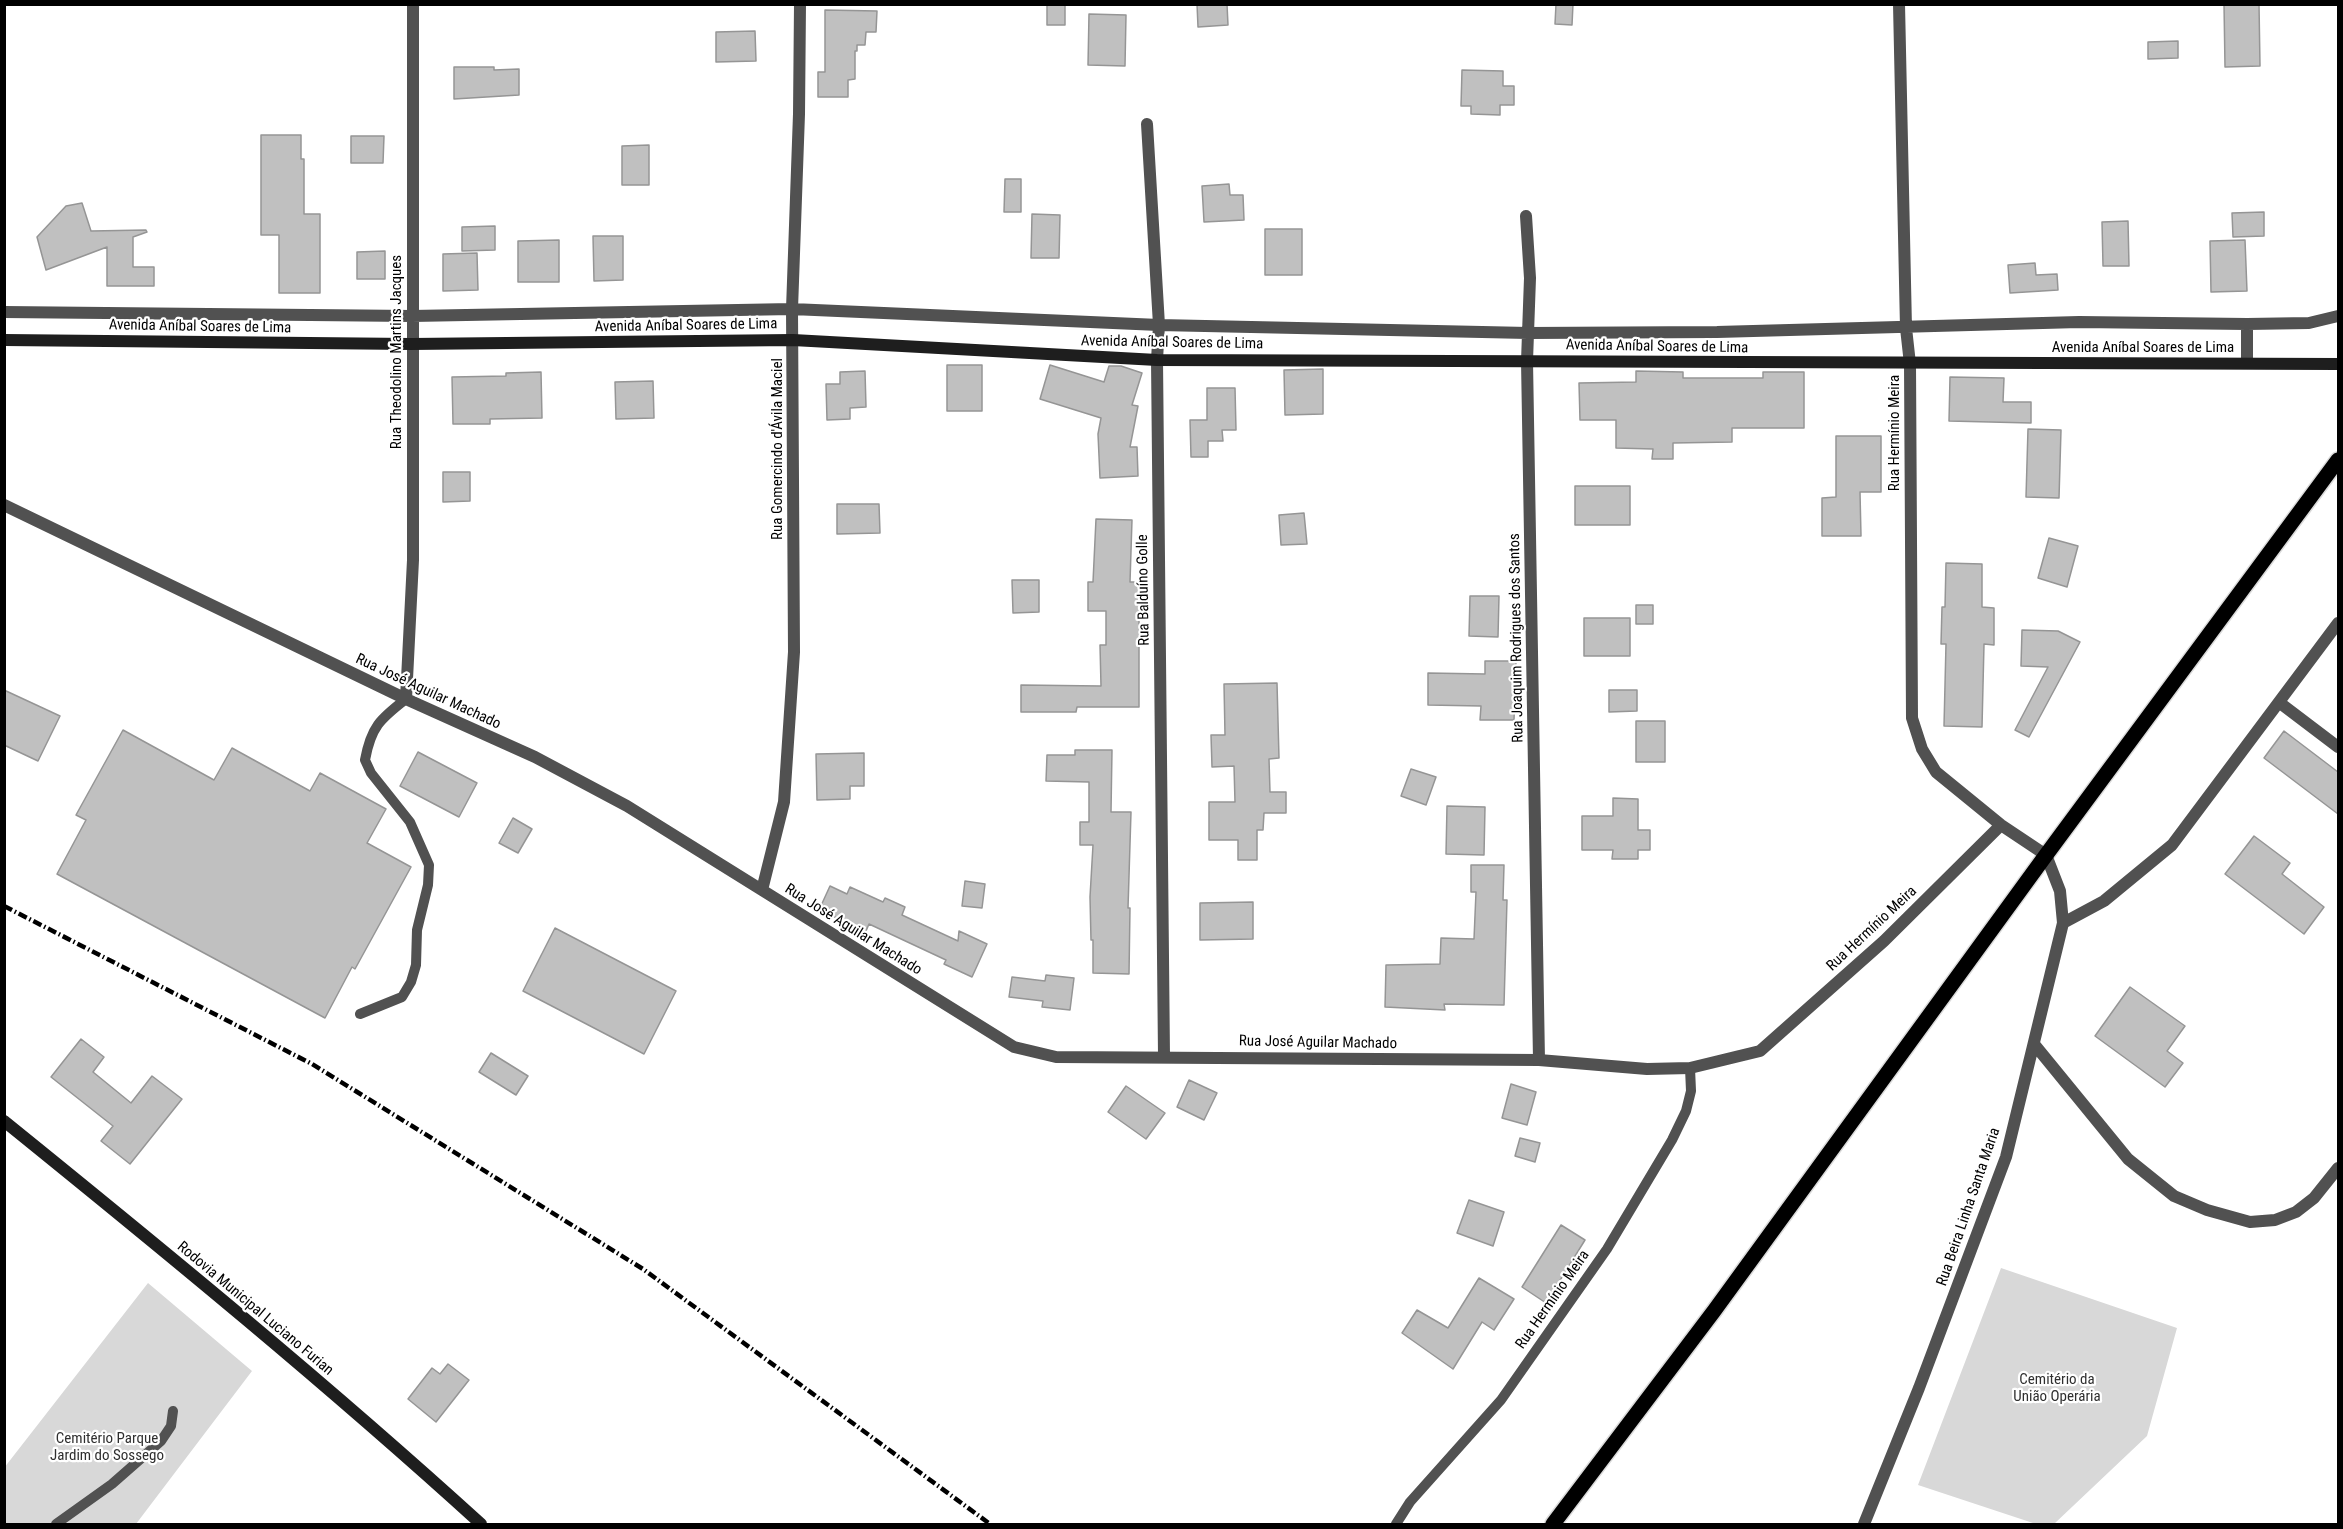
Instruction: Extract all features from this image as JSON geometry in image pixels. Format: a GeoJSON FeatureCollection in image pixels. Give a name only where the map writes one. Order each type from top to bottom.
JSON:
{"type":"FeatureCollection","features":[{"type":"Feature","properties":{"kind":"main road"},"geometry":{"type":"LineString","coordinates":[[1553,1524],[1714,1311],[2046,855],[2338,460]]}},
{"type":"Feature","properties":{"kind":"street","name":"Rua Theodolino Martins Jacques"},"geometry":{"type":"LineString","coordinates":[[406,699],[413,560],[411,344],[413,4]]}},
{"type":"Feature","properties":{"kind":"street","name":"Rua Gomercindo d'Ávila Maciel"},"geometry":{"type":"LineString","coordinates":[[762,890],[784,802],[794,652],[792,309],[800,114],[800,4]]}},
{"type":"Feature","properties":{"kind":"street","name":"Rua Hermínio Meira"},"geometry":{"type":"LineString","coordinates":[[1899,4],[1906,328],[1910,364],[1912,718],[1922,749],[1936,772],[2001,825],[2046,855]]}},
{"type":"Feature","properties":{"kind":"street","name":"Rua Balduíno Golle"},"geometry":{"type":"LineString","coordinates":[[1148,124],[1159,325],[1157,360],[1164,1056]]}},
{"type":"Feature","properties":{"kind":"street","name":"Rua Joaquim Rodrigues dos Santos"},"geometry":{"type":"LineString","coordinates":[[1526,216],[1530,278],[1527,360],[1539,1060]]}},
{"type":"Feature","properties":{"kind":"street","name":"Avenida Aníbal Soares de Lima"},"geometry":{"type":"LineString","coordinates":[[4,312],[412,316],[792,309],[1159,325],[1528,333],[1906,328],[2079,322],[2309,323],[2338,316]]}},
{"type":"Feature","properties":{"kind":"street"},"geometry":{"type":"LineString","coordinates":[[2247,324],[2247,363]]}},
{"type":"Feature","properties":{"kind":"street","name":"Avenida Aníbal Soares de Lima"},"geometry":{"type":"LineString","coordinates":[[4,340],[411,344],[793,340],[1157,360],[2338,364]]}},
{"type":"Feature","properties":{"kind":"street","name":"Rua José Aguilar Machado"},"geometry":{"type":"LineString","coordinates":[[4,505],[406,699],[535,757],[617,800],[1014,1047],[1056,1057],[1539,1060],[1647,1069],[1690,1068],[1760,1051]]}},
{"type":"Feature","properties":{"kind":"street"},"geometry":{"type":"LineString","coordinates":[[2063,923],[2104,901],[2172,844],[2338,623]]}},
{"type":"Feature","properties":{"kind":"street"},"geometry":{"type":"LineString","coordinates":[[2280,703],[2338,747]]}},
{"type":"Feature","properties":{"kind":"street","name":"Rua Hermínio Meira"},"geometry":{"type":"LineString","coordinates":[[1760,1051],[1884,941],[2001,825]]}},
{"type":"Feature","properties":{"kind":"street","name":"Rua Beira Linha Santa Maria"},"geometry":{"type":"LineString","coordinates":[[1864,1524],[1919,1388],[2006,1157],[2063,923],[2060,891],[2046,855]]}},
{"type":"Feature","properties":{"kind":"street"},"geometry":{"type":"LineString","coordinates":[[2034,1044],[2128,1159],[2174,1196],[2207,1210],[2250,1222],[2275,1220],[2296,1212],[2314,1198],[2338,1168]]}},
{"type":"Feature","properties":{"kind":"street","name":"Rodovia Municipal Luciano Furian"},"geometry":{"type":"LineString","coordinates":[[4,1121],[154,1243],[418,1467],[481,1524]]}},
{"type":"Feature","properties":{"kind":"lane"},"geometry":{"type":"LineString","coordinates":[[360,1014],[402,997],[411,982],[416,965],[417,930],[428,885],[429,865],[410,822],[371,773],[365,760],[373,729],[381,718],[406,699]]}},
{"type":"Feature","properties":{"kind":"lane","name":"Rua Hermínio Meira"},"geometry":{"type":"LineString","coordinates":[[1396,1524],[1410,1502],[1501,1400],[1607,1249],[1682,1121],[1691,1091],[1690,1068]]}},
{"type":"Feature","properties":{"kind":"lane"},"geometry":{"type":"LineString","coordinates":[[57,1524],[112,1484],[161,1442],[171,1426],[173,1411]]}},
{"type":"Feature","properties":{"kind":"green space","name":"Cemitério da União Operária"},"geometry":{"type":"Polygon","coordinates":[[[2001,1268],[2177,1328],[2147,1436],[2054,1524],[2036,1524],[1918,1485],[2001,1268]]]}},
{"type":"Feature","properties":{"kind":"green space","name":"Cemitério Parque Jardim do Sossego"},"geometry":{"type":"Polygon","coordinates":[[[148,1283],[252,1371],[136,1524],[5,1524],[4,1468],[148,1283]]]}},
{"type":"Feature","properties":{"kind":"building"},"geometry":{"type":"Polygon","coordinates":[[[1047,4],[1065,4],[1065,25],[1047,25],[1047,4]]]}},
{"type":"Feature","properties":{"kind":"building"},"geometry":{"type":"Polygon","coordinates":[[[1197,4],[1227,4],[1228,25],[1198,27],[1197,4]]]}},
{"type":"Feature","properties":{"kind":"building"},"geometry":{"type":"Polygon","coordinates":[[[1556,4],[1573,4],[1572,25],[1555,24],[1556,4]]]}},
{"type":"Feature","properties":{"kind":"building"},"geometry":{"type":"Polygon","coordinates":[[[2224,4],[2259,4],[2260,66],[2225,67],[2224,4]]]}},
{"type":"Feature","properties":{"kind":"building"},"geometry":{"type":"Polygon","coordinates":[[[825,10],[877,11],[876,32],[866,32],[865,45],[857,45],[855,79],[848,80],[848,97],[818,97],[818,72],[825,72],[825,10]]]}},
{"type":"Feature","properties":{"kind":"building"},"geometry":{"type":"Polygon","coordinates":[[[1089,14],[1126,15],[1125,66],[1088,65],[1089,14]]]}},
{"type":"Feature","properties":{"kind":"building"},"geometry":{"type":"Polygon","coordinates":[[[755,31],[756,61],[716,62],[716,32],[755,31]]]}},
{"type":"Feature","properties":{"kind":"building"},"geometry":{"type":"Polygon","coordinates":[[[2178,41],[2178,58],[2148,59],[2148,42],[2178,41]]]}},
{"type":"Feature","properties":{"kind":"building"},"geometry":{"type":"Polygon","coordinates":[[[454,67],[519,69],[519,95],[454,99],[454,67]]]}},
{"type":"Feature","properties":{"kind":"building"},"geometry":{"type":"Polygon","coordinates":[[[1462,70],[1503,71],[1503,86],[1514,86],[1514,105],[1500,105],[1500,115],[1471,114],[1471,106],[1461,106],[1462,70]]]}},
{"type":"Feature","properties":{"kind":"building"},"geometry":{"type":"Polygon","coordinates":[[[261,135],[301,135],[301,159],[304,159],[304,214],[320,214],[320,293],[279,293],[279,235],[261,235],[261,135]]]}},
{"type":"Feature","properties":{"kind":"building"},"geometry":{"type":"Polygon","coordinates":[[[351,136],[384,136],[383,163],[351,163],[351,136]]]}},
{"type":"Feature","properties":{"kind":"building"},"geometry":{"type":"Polygon","coordinates":[[[649,145],[649,185],[622,185],[622,146],[649,145]]]}},
{"type":"Feature","properties":{"kind":"building"},"geometry":{"type":"Polygon","coordinates":[[[1005,179],[1021,179],[1021,212],[1004,212],[1005,179]]]}},
{"type":"Feature","properties":{"kind":"building"},"geometry":{"type":"Polygon","coordinates":[[[1229,184],[1230,195],[1243,195],[1244,220],[1204,222],[1202,186],[1229,184]]]}},
{"type":"Feature","properties":{"kind":"building"},"geometry":{"type":"Polygon","coordinates":[[[82,203],[91,231],[146,230],[147,232],[133,237],[133,267],[154,267],[154,286],[107,286],[107,247],[46,270],[37,237],[66,206],[82,203]]]}},
{"type":"Feature","properties":{"kind":"building"},"geometry":{"type":"Polygon","coordinates":[[[2264,212],[2264,236],[2233,237],[2232,213],[2264,212]]]}},
{"type":"Feature","properties":{"kind":"building"},"geometry":{"type":"Polygon","coordinates":[[[1032,214],[1060,215],[1059,258],[1031,258],[1032,214]]]}},
{"type":"Feature","properties":{"kind":"building"},"geometry":{"type":"Polygon","coordinates":[[[2128,221],[2129,266],[2103,266],[2102,222],[2128,221]]]}},
{"type":"Feature","properties":{"kind":"building"},"geometry":{"type":"Polygon","coordinates":[[[495,226],[495,250],[462,251],[462,227],[495,226]]]}},
{"type":"Feature","properties":{"kind":"building"},"geometry":{"type":"Polygon","coordinates":[[[1265,229],[1302,229],[1302,275],[1265,275],[1265,229]]]}},
{"type":"Feature","properties":{"kind":"building"},"geometry":{"type":"Polygon","coordinates":[[[593,236],[623,236],[623,280],[594,281],[593,236]]]}},
{"type":"Feature","properties":{"kind":"building"},"geometry":{"type":"Polygon","coordinates":[[[559,240],[559,282],[518,282],[518,241],[559,240]]]}},
{"type":"Feature","properties":{"kind":"building"},"geometry":{"type":"Polygon","coordinates":[[[2245,240],[2247,291],[2211,292],[2210,241],[2245,240]]]}},
{"type":"Feature","properties":{"kind":"building"},"geometry":{"type":"Polygon","coordinates":[[[385,251],[385,279],[357,279],[357,252],[385,251]]]}},
{"type":"Feature","properties":{"kind":"building"},"geometry":{"type":"Polygon","coordinates":[[[477,253],[478,290],[443,291],[443,254],[477,253]]]}},
{"type":"Feature","properties":{"kind":"building"},"geometry":{"type":"Polygon","coordinates":[[[2035,263],[2036,275],[2057,274],[2058,290],[2010,293],[2008,265],[2035,263]]]}},
{"type":"Feature","properties":{"kind":"building"},"geometry":{"type":"Polygon","coordinates":[[[947,365],[982,365],[982,411],[947,411],[947,365]]]}},
{"type":"Feature","properties":{"kind":"building"},"geometry":{"type":"Polygon","coordinates":[[[1050,365],[1104,382],[1109,366],[1121,366],[1142,373],[1132,405],[1138,406],[1130,447],[1137,447],[1138,476],[1100,478],[1098,434],[1101,418],[1040,399],[1050,365]]]}},
{"type":"Feature","properties":{"kind":"building"},"geometry":{"type":"Polygon","coordinates":[[[1323,369],[1323,414],[1285,415],[1284,370],[1323,369]]]}},
{"type":"Feature","properties":{"kind":"building"},"geometry":{"type":"Polygon","coordinates":[[[865,371],[866,407],[850,408],[850,419],[827,420],[826,384],[840,384],[840,372],[865,371]]]}},
{"type":"Feature","properties":{"kind":"building"},"geometry":{"type":"Polygon","coordinates":[[[1636,371],[1683,372],[1683,378],[1763,378],[1763,372],[1804,372],[1804,428],[1732,428],[1732,442],[1673,443],[1673,459],[1652,459],[1653,449],[1616,448],[1616,420],[1580,420],[1579,383],[1636,382],[1636,371]]]}},
{"type":"Feature","properties":{"kind":"building"},"geometry":{"type":"Polygon","coordinates":[[[541,372],[542,418],[490,419],[490,424],[453,424],[452,377],[506,376],[506,373],[541,372]]]}},
{"type":"Feature","properties":{"kind":"building"},"geometry":{"type":"Polygon","coordinates":[[[1950,377],[2004,378],[2003,402],[2031,402],[2031,423],[1949,421],[1950,377]]]}},
{"type":"Feature","properties":{"kind":"building"},"geometry":{"type":"Polygon","coordinates":[[[653,381],[654,418],[616,419],[615,382],[653,381]]]}},
{"type":"Feature","properties":{"kind":"building"},"geometry":{"type":"Polygon","coordinates":[[[1207,388],[1235,388],[1236,430],[1222,430],[1223,441],[1208,441],[1208,457],[1191,457],[1190,420],[1207,420],[1207,388]]]}},
{"type":"Feature","properties":{"kind":"building"},"geometry":{"type":"Polygon","coordinates":[[[2028,429],[2061,430],[2059,498],[2026,497],[2028,429]]]}},
{"type":"Feature","properties":{"kind":"building"},"geometry":{"type":"Polygon","coordinates":[[[1836,436],[1881,436],[1881,492],[1860,492],[1861,536],[1822,536],[1822,498],[1836,497],[1836,436]]]}},
{"type":"Feature","properties":{"kind":"building"},"geometry":{"type":"Polygon","coordinates":[[[443,472],[470,472],[470,501],[443,502],[443,472]]]}},
{"type":"Feature","properties":{"kind":"building"},"geometry":{"type":"Polygon","coordinates":[[[1575,486],[1630,486],[1630,525],[1575,525],[1575,486]]]}},
{"type":"Feature","properties":{"kind":"building"},"geometry":{"type":"Polygon","coordinates":[[[837,504],[879,504],[880,533],[837,534],[837,504]]]}},
{"type":"Feature","properties":{"kind":"building"},"geometry":{"type":"Polygon","coordinates":[[[1304,513],[1307,544],[1281,545],[1279,515],[1304,513]]]}},
{"type":"Feature","properties":{"kind":"building"},"geometry":{"type":"Polygon","coordinates":[[[1096,519],[1132,520],[1130,582],[1139,582],[1139,707],[1077,707],[1076,712],[1021,712],[1021,685],[1101,686],[1100,645],[1106,645],[1106,611],[1088,611],[1088,582],[1093,582],[1096,519]]]}},
{"type":"Feature","properties":{"kind":"building"},"geometry":{"type":"Polygon","coordinates":[[[2049,538],[2078,546],[2067,587],[2038,578],[2049,538]]]}},
{"type":"Feature","properties":{"kind":"building"},"geometry":{"type":"Polygon","coordinates":[[[1946,563],[1982,564],[1982,607],[1994,608],[1994,645],[1984,644],[1982,727],[1944,726],[1946,644],[1941,644],[1946,563]]]}},
{"type":"Feature","properties":{"kind":"building"},"geometry":{"type":"Polygon","coordinates":[[[1012,580],[1039,580],[1039,612],[1013,613],[1012,580]]]}},
{"type":"Feature","properties":{"kind":"building"},"geometry":{"type":"Polygon","coordinates":[[[1470,596],[1499,596],[1498,637],[1469,636],[1470,596]]]}},
{"type":"Feature","properties":{"kind":"building"},"geometry":{"type":"Polygon","coordinates":[[[1636,605],[1653,605],[1653,624],[1636,624],[1636,605]]]}},
{"type":"Feature","properties":{"kind":"building"},"geometry":{"type":"Polygon","coordinates":[[[1584,618],[1630,618],[1630,656],[1584,656],[1584,618]]]}},
{"type":"Feature","properties":{"kind":"building"},"geometry":{"type":"Polygon","coordinates":[[[2022,630],[2058,631],[2080,642],[2029,737],[2015,730],[2048,667],[2021,666],[2022,630]]]}},
{"type":"Feature","properties":{"kind":"building"},"geometry":{"type":"Polygon","coordinates":[[[1485,661],[1516,661],[1514,720],[1480,720],[1481,706],[1428,705],[1428,673],[1485,674],[1485,661]]]}},
{"type":"Feature","properties":{"kind":"building"},"geometry":{"type":"Polygon","coordinates":[[[1277,683],[1279,758],[1269,759],[1270,792],[1286,792],[1286,813],[1264,813],[1263,830],[1257,830],[1257,860],[1238,860],[1238,840],[1209,840],[1209,802],[1235,802],[1234,766],[1212,767],[1211,735],[1225,735],[1224,684],[1277,683]]]}},
{"type":"Feature","properties":{"kind":"building"},"geometry":{"type":"Polygon","coordinates":[[[4,690],[60,716],[38,761],[4,745],[4,690]]]}},
{"type":"Feature","properties":{"kind":"building"},"geometry":{"type":"Polygon","coordinates":[[[1609,690],[1637,690],[1637,711],[1609,712],[1609,690]]]}},
{"type":"Feature","properties":{"kind":"building"},"geometry":{"type":"Polygon","coordinates":[[[1636,721],[1665,721],[1665,762],[1636,762],[1636,721]]]}},
{"type":"Feature","properties":{"kind":"building"},"geometry":{"type":"Polygon","coordinates":[[[123,730],[214,780],[232,748],[310,791],[320,773],[386,809],[367,843],[411,867],[355,969],[352,967],[325,1018],[57,874],[86,820],[76,815],[123,730]]]}},
{"type":"Feature","properties":{"kind":"building"},"geometry":{"type":"Polygon","coordinates":[[[2284,731],[2338,772],[2338,814],[2264,758],[2284,731]]]}},
{"type":"Feature","properties":{"kind":"building"},"geometry":{"type":"Polygon","coordinates":[[[1075,750],[1112,750],[1111,812],[1131,812],[1128,908],[1130,908],[1129,974],[1093,973],[1090,897],[1093,845],[1080,845],[1080,822],[1089,822],[1089,782],[1046,781],[1047,755],[1075,755],[1075,750]]]}},
{"type":"Feature","properties":{"kind":"building"},"geometry":{"type":"Polygon","coordinates":[[[418,752],[477,783],[459,817],[400,786],[418,752]]]}},
{"type":"Feature","properties":{"kind":"building"},"geometry":{"type":"Polygon","coordinates":[[[864,753],[864,786],[850,786],[850,799],[817,800],[816,754],[864,753]]]}},
{"type":"Feature","properties":{"kind":"building"},"geometry":{"type":"Polygon","coordinates":[[[1411,769],[1436,777],[1426,805],[1401,796],[1411,769]]]}},
{"type":"Feature","properties":{"kind":"building"},"geometry":{"type":"Polygon","coordinates":[[[1613,798],[1638,799],[1638,830],[1650,830],[1650,850],[1638,850],[1638,859],[1612,859],[1613,850],[1582,850],[1582,816],[1613,816],[1613,798]]]}},
{"type":"Feature","properties":{"kind":"building"},"geometry":{"type":"Polygon","coordinates":[[[1447,806],[1485,807],[1484,855],[1446,854],[1447,806]]]}},
{"type":"Feature","properties":{"kind":"building"},"geometry":{"type":"Polygon","coordinates":[[[513,818],[532,829],[518,853],[499,843],[513,818]]]}},
{"type":"Feature","properties":{"kind":"building"},"geometry":{"type":"Polygon","coordinates":[[[2254,836],[2290,863],[2282,874],[2324,907],[2304,934],[2225,874],[2254,836]]]}},
{"type":"Feature","properties":{"kind":"building"},"geometry":{"type":"Polygon","coordinates":[[[1471,865],[1504,865],[1503,900],[1507,900],[1504,1005],[1444,1004],[1445,1010],[1385,1007],[1386,965],[1440,964],[1441,938],[1474,939],[1476,892],[1471,892],[1471,865]]]}},
{"type":"Feature","properties":{"kind":"building"},"geometry":{"type":"Polygon","coordinates":[[[965,881],[985,884],[982,908],[962,906],[965,881]]]}},
{"type":"Feature","properties":{"kind":"building"},"geometry":{"type":"Polygon","coordinates":[[[830,886],[847,894],[850,887],[883,902],[885,898],[905,907],[902,915],[958,941],[959,931],[987,944],[972,977],[944,964],[946,960],[869,924],[866,931],[819,910],[830,886]]]}},
{"type":"Feature","properties":{"kind":"building"},"geometry":{"type":"Polygon","coordinates":[[[1253,902],[1253,939],[1200,940],[1200,903],[1253,902]]]}},
{"type":"Feature","properties":{"kind":"building"},"geometry":{"type":"Polygon","coordinates":[[[555,928],[676,991],[644,1054],[523,991],[555,928]]]}},
{"type":"Feature","properties":{"kind":"building"},"geometry":{"type":"Polygon","coordinates":[[[1046,975],[1074,978],[1070,1010],[1042,1007],[1043,1001],[1009,997],[1012,977],[1045,981],[1046,975]]]}},
{"type":"Feature","properties":{"kind":"building"},"geometry":{"type":"Polygon","coordinates":[[[2130,987],[2185,1026],[2167,1051],[2183,1063],[2165,1087],[2095,1036],[2130,987]]]}},
{"type":"Feature","properties":{"kind":"building"},"geometry":{"type":"Polygon","coordinates":[[[81,1039],[104,1057],[93,1072],[131,1103],[152,1076],[182,1099],[130,1164],[101,1141],[113,1126],[51,1077],[81,1039]]]}},
{"type":"Feature","properties":{"kind":"building"},"geometry":{"type":"Polygon","coordinates":[[[491,1053],[528,1076],[516,1095],[479,1072],[491,1053]]]}},
{"type":"Feature","properties":{"kind":"building"},"geometry":{"type":"Polygon","coordinates":[[[1189,1080],[1217,1093],[1204,1120],[1177,1107],[1189,1080]]]}},
{"type":"Feature","properties":{"kind":"building"},"geometry":{"type":"Polygon","coordinates":[[[1511,1084],[1536,1092],[1527,1125],[1502,1118],[1511,1084]]]}},
{"type":"Feature","properties":{"kind":"building"},"geometry":{"type":"Polygon","coordinates":[[[1126,1086],[1165,1113],[1146,1139],[1108,1112],[1126,1086]]]}},
{"type":"Feature","properties":{"kind":"building"},"geometry":{"type":"Polygon","coordinates":[[[1520,1138],[1540,1143],[1535,1162],[1515,1156],[1520,1138]]]}},
{"type":"Feature","properties":{"kind":"building"},"geometry":{"type":"Polygon","coordinates":[[[1469,1200],[1504,1212],[1493,1246],[1457,1233],[1469,1200]]]}},
{"type":"Feature","properties":{"kind":"building"},"geometry":{"type":"Polygon","coordinates":[[[1561,1225],[1585,1240],[1546,1303],[1522,1287],[1561,1225]]]}},
{"type":"Feature","properties":{"kind":"building"},"geometry":{"type":"Polygon","coordinates":[[[1479,1278],[1514,1299],[1494,1330],[1482,1322],[1453,1369],[1402,1333],[1417,1310],[1448,1328],[1479,1278]]]}},
{"type":"Feature","properties":{"kind":"building"},"geometry":{"type":"Polygon","coordinates":[[[448,1364],[469,1380],[436,1422],[408,1399],[432,1368],[440,1374],[448,1364]]]}},
{"type":"Feature","properties":{"kind":"railway"},"geometry":{"type":"LineString","coordinates":[[4,906],[312,1064],[643,1269],[990,1524]]}}]}
